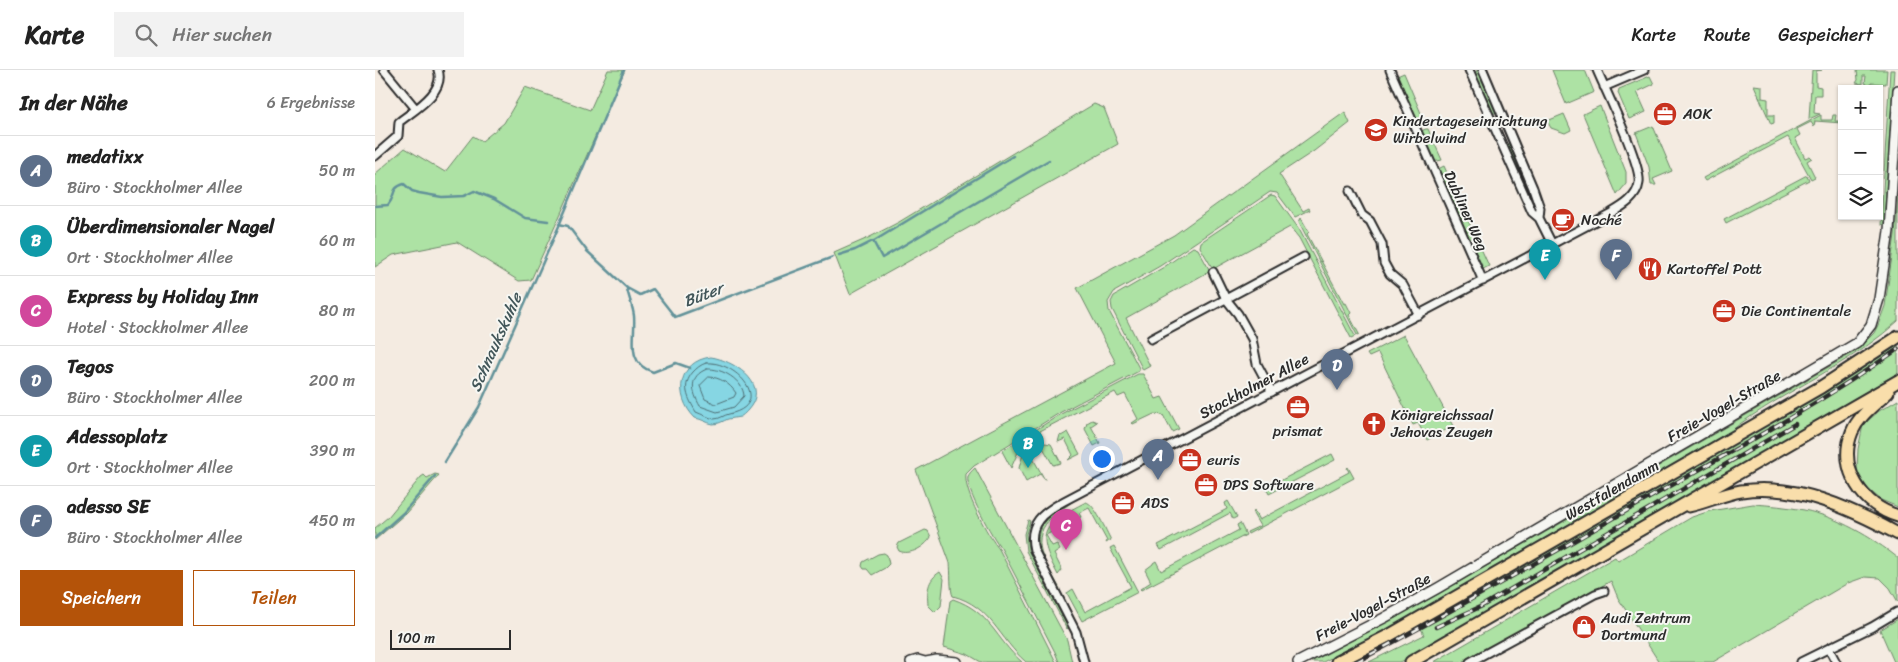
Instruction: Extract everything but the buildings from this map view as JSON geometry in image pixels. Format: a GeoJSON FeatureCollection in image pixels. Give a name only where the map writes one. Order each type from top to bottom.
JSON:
{"type":"FeatureCollection","features":[{"type":"Feature","properties":{"kind":"highway"},"geometry":{"type":"LineString","coordinates":[[1868,357],[1898,326]]}},
{"type":"Feature","properties":{"kind":"highway","name":"Westfalendamm"},"geometry":{"type":"LineString","coordinates":[[1337,662],[1398,630],[1813,392],[1898,337]]}},
{"type":"Feature","properties":{"kind":"highway"},"geometry":{"type":"LineString","coordinates":[[1411,662],[1898,381]]}},
{"type":"Feature","properties":{"kind":"highway"},"geometry":{"type":"LineString","coordinates":[[1898,381],[1864,413],[1858,422],[1852,432],[1848,458],[1856,484],[1862,494],[1877,508],[1898,516]]}},
{"type":"Feature","properties":{"kind":"highway"},"geometry":{"type":"LineString","coordinates":[[1675,509],[1695,505],[1732,493],[1764,489],[1787,490],[1815,497],[1866,518],[1898,534]]}},
{"type":"Feature","properties":{"kind":"highway"},"geometry":{"type":"LineString","coordinates":[[1866,518],[1898,541]]}},
{"type":"Feature","properties":{"kind":"street"},"geometry":{"type":"LineString","coordinates":[[384,70],[416,109]]}},
{"type":"Feature","properties":{"kind":"street"},"geometry":{"type":"LineString","coordinates":[[375,156],[398,136],[399,122],[416,109],[438,86],[441,80],[438,70]]}},
{"type":"Feature","properties":{"kind":"street","name":"Dubliner Weg"},"geometry":{"type":"LineString","coordinates":[[1390,70],[1483,281]]}},
{"type":"Feature","properties":{"kind":"street"},"geometry":{"type":"LineString","coordinates":[[1469,70],[1531,212],[1539,218],[1552,244]]}},
{"type":"Feature","properties":{"kind":"street"},"geometry":{"type":"LineString","coordinates":[[1483,70],[1533,188],[1540,208],[1539,218]]}},
{"type":"Feature","properties":{"kind":"street","name":"Stockholmer Allee"},"geometry":{"type":"LineString","coordinates":[[1084,662],[1076,632],[1034,550],[1031,536],[1037,522],[1050,509],[1064,501],[1620,208],[1632,198],[1637,189],[1639,176],[1636,164],[1597,70]]}},
{"type":"Feature","properties":{"kind":"street"},"geometry":{"type":"LineString","coordinates":[[1604,87],[1644,70]]}},
{"type":"Feature","properties":{"kind":"street","name":"Freie-Vogel-Straße"},"geometry":{"type":"LineString","coordinates":[[1298,662],[1438,588],[1857,343],[1867,333],[1873,320],[1882,282],[1889,231],[1898,90]]}},
{"type":"Feature","properties":{"kind":"street"},"geometry":{"type":"LineString","coordinates":[[1350,191],[1363,215],[1370,221],[1382,244],[1384,263],[1390,274],[1403,285],[1419,315]]}},
{"type":"Feature","properties":{"kind":"street"},"geometry":{"type":"LineString","coordinates":[[1151,339],[1304,257]]}},
{"type":"Feature","properties":{"kind":"street"},"geometry":{"type":"LineString","coordinates":[[1213,272],[1226,298],[1238,314],[1252,339],[1257,364],[1272,392]]}},
{"type":"Feature","properties":{"kind":"street"},"geometry":{"type":"LineString","coordinates":[[1469,662],[1595,594],[1604,592]]}},
{"type":"Feature","properties":{"kind":"street"},"geometry":{"type":"LineString","coordinates":[[1801,662],[1897,612]]}},
{"type":"Feature","properties":{"kind":"street"},"geometry":{"type":"LineString","coordinates":[[1829,649],[1836,662]]}},
{"type":"Feature","properties":{"kind":"street"},"geometry":{"type":"LineString","coordinates":[[911,662],[918,660],[925,662],[937,660],[957,662]]}},
{"type":"Feature","properties":{"kind":"green space"},"geometry":{"type":"Polygon","coordinates":[[[608,70],[625,70],[531,280],[519,281],[457,242],[393,255],[375,267],[375,174],[405,148],[445,172],[473,136],[482,141],[504,123],[525,87],[590,110],[608,70]]]}},
{"type":"Feature","properties":{"kind":"green space"},"geometry":{"type":"Polygon","coordinates":[[[1477,70],[1480,72],[1497,112],[1492,114],[1475,74],[1477,70]]]}},
{"type":"Feature","properties":{"kind":"green space"},"geometry":{"type":"Polygon","coordinates":[[[1552,70],[1585,70],[1594,92],[1566,104],[1552,70]]]}},
{"type":"Feature","properties":{"kind":"green space"},"geometry":{"type":"Polygon","coordinates":[[[1812,70],[1822,70],[1816,71],[1816,86],[1821,87],[1821,95],[1815,95],[1814,113],[1820,114],[1809,119],[1812,70]]]}},
{"type":"Feature","properties":{"kind":"green space"},"geometry":{"type":"Polygon","coordinates":[[[1857,70],[1887,70],[1886,84],[1871,83],[1871,85],[1867,85],[1865,83],[1866,76],[1863,76],[1863,84],[1856,83],[1858,80],[1857,70]]]}},
{"type":"Feature","properties":{"kind":"green space"},"geometry":{"type":"Polygon","coordinates":[[[1890,70],[1894,70],[1884,224],[1881,225],[1881,220],[1883,220],[1890,70]]]}},
{"type":"Feature","properties":{"kind":"green space"},"geometry":{"type":"Polygon","coordinates":[[[1404,73],[1423,118],[1414,119],[1396,78],[1404,73]]]}},
{"type":"Feature","properties":{"kind":"green space"},"geometry":{"type":"Polygon","coordinates":[[[1650,76],[1654,84],[1637,92],[1646,112],[1629,119],[1618,93],[1619,89],[1650,76]]]}},
{"type":"Feature","properties":{"kind":"green space"},"geometry":{"type":"Polygon","coordinates":[[[1754,85],[1762,86],[1762,98],[1768,99],[1768,115],[1774,115],[1774,123],[1771,124],[1754,85]]]}},
{"type":"Feature","properties":{"kind":"green space"},"geometry":{"type":"Polygon","coordinates":[[[1094,104],[1104,108],[1118,144],[850,294],[834,253],[899,222],[1094,104]]]}},
{"type":"Feature","properties":{"kind":"green space"},"geometry":{"type":"Polygon","coordinates":[[[1600,106],[1626,172],[1626,184],[1617,195],[1583,114],[1600,106]]]}},
{"type":"Feature","properties":{"kind":"green space"},"geometry":{"type":"Polygon","coordinates":[[[1345,112],[1350,123],[1314,151],[1279,174],[1303,211],[1309,208],[1310,210],[1295,217],[1277,193],[1270,192],[1160,266],[1114,292],[1108,302],[1109,311],[1139,371],[1061,412],[974,466],[966,474],[968,491],[977,513],[999,549],[1056,662],[1026,662],[986,615],[977,607],[953,596],[950,563],[916,470],[1116,363],[1077,288],[1174,235],[1345,112]]]}},
{"type":"Feature","properties":{"kind":"green space"},"geometry":{"type":"Polygon","coordinates":[[[1564,114],[1571,130],[1565,133],[1551,128],[1547,121],[1564,114]]]}},
{"type":"Feature","properties":{"kind":"green space"},"geometry":{"type":"Polygon","coordinates":[[[1821,115],[1821,120],[1832,120],[1833,115],[1836,115],[1835,121],[1838,123],[1815,121],[1814,127],[1811,122],[1797,129],[1800,135],[1795,138],[1805,158],[1810,156],[1812,158],[1807,161],[1815,177],[1811,179],[1788,137],[1705,181],[1703,178],[1821,115]]]}},
{"type":"Feature","properties":{"kind":"green space"},"geometry":{"type":"Polygon","coordinates":[[[1653,126],[1672,171],[1653,179],[1656,185],[1651,185],[1649,167],[1636,133],[1653,126]]]}},
{"type":"Feature","properties":{"kind":"green space"},"geometry":{"type":"Polygon","coordinates":[[[1428,129],[1442,160],[1433,162],[1420,133],[1428,129]]]}},
{"type":"Feature","properties":{"kind":"green space"},"geometry":{"type":"Polygon","coordinates":[[[1507,144],[1511,144],[1529,186],[1523,188],[1506,148],[1507,144]]]}},
{"type":"Feature","properties":{"kind":"green space"},"geometry":{"type":"Polygon","coordinates":[[[1444,166],[1475,236],[1469,240],[1437,171],[1444,166]]]}},
{"type":"Feature","properties":{"kind":"green space"},"geometry":{"type":"Polygon","coordinates":[[[1807,175],[1809,180],[1726,223],[1724,219],[1807,175]]]}},
{"type":"Feature","properties":{"kind":"green space"},"geometry":{"type":"Polygon","coordinates":[[[1271,195],[1275,196],[1299,229],[1355,336],[1351,338],[1299,238],[1290,227],[1213,269],[1200,247],[1201,242],[1271,195]]]}},
{"type":"Feature","properties":{"kind":"green space"},"geometry":{"type":"Polygon","coordinates":[[[1898,195],[1898,321],[1884,333],[1853,355],[1772,403],[1731,431],[1389,628],[1323,662],[1311,662],[1424,602],[1610,495],[1613,496],[1639,481],[1638,478],[1856,351],[1874,333],[1885,306],[1895,235],[1898,195]]]}},
{"type":"Feature","properties":{"kind":"green space"},"geometry":{"type":"Polygon","coordinates":[[[1301,218],[1309,232],[1307,234],[1344,304],[1346,303],[1351,313],[1349,315],[1359,334],[1357,335],[1299,222],[1301,218]]]}},
{"type":"Feature","properties":{"kind":"green space"},"geometry":{"type":"Polygon","coordinates":[[[1478,242],[1489,266],[1481,270],[1471,247],[1478,242]]]}},
{"type":"Feature","properties":{"kind":"green space"},"geometry":{"type":"Polygon","coordinates":[[[1193,247],[1198,249],[1210,271],[1126,318],[1150,366],[1143,370],[1112,309],[1111,302],[1114,296],[1164,267],[1193,247]]]}},
{"type":"Feature","properties":{"kind":"green space"},"geometry":{"type":"Polygon","coordinates":[[[1404,335],[1453,426],[1427,440],[1418,423],[1413,425],[1378,353],[1369,357],[1367,354],[1404,335]]]}},
{"type":"Feature","properties":{"kind":"green space"},"geometry":{"type":"Polygon","coordinates":[[[1898,344],[1898,373],[1405,660],[1400,662],[1369,662],[1424,635],[1419,624],[1628,503],[1810,401],[1898,344]]]}},
{"type":"Feature","properties":{"kind":"green space"},"geometry":{"type":"Polygon","coordinates":[[[1138,374],[1143,374],[1156,399],[1162,397],[1179,429],[1172,432],[1163,415],[1154,414],[1133,424],[1138,419],[1125,394],[1118,397],[1115,392],[1040,431],[1043,437],[1019,450],[1011,468],[1002,451],[1061,414],[1138,374]]]}},
{"type":"Feature","properties":{"kind":"green space"},"geometry":{"type":"Polygon","coordinates":[[[1898,400],[1898,507],[1881,500],[1867,488],[1857,472],[1858,449],[1863,425],[1879,411],[1898,400]]]}},
{"type":"Feature","properties":{"kind":"green space"},"geometry":{"type":"Polygon","coordinates":[[[1092,420],[1097,422],[1091,426],[1100,443],[1094,446],[1085,429],[1087,423],[1092,420]]]}},
{"type":"Feature","properties":{"kind":"green space"},"geometry":{"type":"Polygon","coordinates":[[[1068,432],[1080,454],[1068,460],[1073,455],[1065,439],[1058,442],[1060,435],[1068,432]]]}},
{"type":"Feature","properties":{"kind":"green space"},"geometry":{"type":"Polygon","coordinates":[[[1045,443],[1051,444],[1061,463],[1053,465],[1042,446],[1030,453],[1045,480],[1040,474],[1026,482],[1019,468],[1023,454],[1045,443]]]}},
{"type":"Feature","properties":{"kind":"green space"},"geometry":{"type":"Polygon","coordinates":[[[1332,454],[1335,460],[1269,494],[1266,488],[1332,454]]]}},
{"type":"Feature","properties":{"kind":"green space"},"geometry":{"type":"Polygon","coordinates":[[[1348,467],[1354,478],[1248,534],[1247,532],[1260,526],[1253,514],[1254,511],[1259,520],[1349,472],[1348,467]]]}},
{"type":"Feature","properties":{"kind":"green space"},"geometry":{"type":"Polygon","coordinates":[[[975,468],[1067,640],[1072,662],[1059,662],[1001,548],[980,513],[968,483],[968,476],[975,468]]]}},
{"type":"Feature","properties":{"kind":"green space"},"geometry":{"type":"Polygon","coordinates":[[[435,474],[439,475],[406,513],[375,540],[375,528],[388,517],[421,477],[424,475],[427,478],[435,474]]]}},
{"type":"Feature","properties":{"kind":"green space"},"geometry":{"type":"Polygon","coordinates":[[[1076,499],[1054,515],[1041,533],[1041,551],[1060,589],[1057,588],[1043,559],[1039,547],[1038,537],[1041,527],[1048,518],[1059,508],[1076,499]]]}},
{"type":"Feature","properties":{"kind":"green space"},"geometry":{"type":"Polygon","coordinates":[[[1228,501],[1237,517],[1233,519],[1230,513],[1161,550],[1158,545],[1227,509],[1225,503],[1228,501]]]}},
{"type":"Feature","properties":{"kind":"green space"},"geometry":{"type":"Polygon","coordinates":[[[1086,502],[1097,513],[1111,540],[1106,543],[1107,541],[1089,508],[1079,513],[1081,517],[1046,535],[1052,546],[1057,544],[1060,550],[1054,554],[1062,570],[1058,575],[1046,548],[1045,538],[1047,530],[1060,516],[1086,502]]]}},
{"type":"Feature","properties":{"kind":"green space"},"geometry":{"type":"Polygon","coordinates":[[[1753,504],[1816,513],[1854,529],[1877,543],[1898,558],[1898,602],[1890,588],[1880,578],[1865,577],[1848,583],[1713,662],[1659,662],[1618,598],[1611,581],[1462,662],[1434,662],[1615,557],[1618,561],[1692,517],[1710,511],[1753,504]]]}},
{"type":"Feature","properties":{"kind":"green space"},"geometry":{"type":"Polygon","coordinates":[[[1028,520],[1030,521],[1026,534],[1028,550],[1067,629],[1026,551],[1024,534],[1028,520]]]}},
{"type":"Feature","properties":{"kind":"green space"},"geometry":{"type":"Polygon","coordinates":[[[1240,523],[1246,535],[1140,589],[1151,582],[1145,570],[1156,561],[1161,571],[1239,530],[1237,525],[1240,523]]]}},
{"type":"Feature","properties":{"kind":"green space"},"geometry":{"type":"Polygon","coordinates":[[[925,530],[928,531],[931,537],[925,544],[917,550],[899,551],[897,547],[899,543],[925,530]]]}},
{"type":"Feature","properties":{"kind":"green space"},"geometry":{"type":"Polygon","coordinates":[[[1114,546],[1138,592],[1082,621],[1067,593],[1073,589],[1085,612],[1131,587],[1110,548],[1114,546]]]}},
{"type":"Feature","properties":{"kind":"green space"},"geometry":{"type":"Polygon","coordinates":[[[884,553],[887,555],[889,564],[885,568],[872,575],[867,569],[864,569],[862,566],[863,562],[884,553]]]}},
{"type":"Feature","properties":{"kind":"green space"},"geometry":{"type":"Polygon","coordinates":[[[940,572],[944,579],[941,606],[935,612],[928,605],[928,591],[930,583],[940,572]]]}},
{"type":"Feature","properties":{"kind":"green space"},"geometry":{"type":"Polygon","coordinates":[[[953,599],[966,604],[976,611],[1022,662],[981,662],[967,654],[944,647],[950,601],[953,599]]]}},
{"type":"Feature","properties":{"kind":"green space"},"geometry":{"type":"Polygon","coordinates":[[[1898,619],[1898,662],[1894,662],[1880,630],[1898,619]]]}},
{"type":"Feature","properties":{"kind":"water"},"geometry":{"type":"Polygon","coordinates":[[[711,357],[737,367],[751,381],[755,389],[755,397],[751,406],[743,415],[713,424],[695,418],[688,409],[682,390],[682,381],[691,365],[711,357]]]}},
{"type":"Feature","properties":{"kind":"waterway"},"geometry":{"type":"LineString","coordinates":[[560,223],[624,70]]}},
{"type":"Feature","properties":{"kind":"waterway"},"geometry":{"type":"LineString","coordinates":[[874,241],[1013,156]]}},
{"type":"Feature","properties":{"kind":"waterway","name":"Büter"},"geometry":{"type":"LineString","coordinates":[[839,255],[873,241],[882,258],[1049,160]]}},
{"type":"Feature","properties":{"kind":"waterway","name":"Büter"},"geometry":{"type":"LineString","coordinates":[[375,206],[388,205],[395,190],[404,184],[412,191],[442,197],[464,196],[474,191],[494,199],[525,218],[548,221]]}},
{"type":"Feature","properties":{"kind":"waterway","name":"Büter"},"geometry":{"type":"LineString","coordinates":[[559,224],[568,226],[587,251],[627,288],[640,295],[653,289],[675,317],[833,257]]}},
{"type":"Feature","properties":{"kind":"waterway","name":"Schnaukskuhle"},"geometry":{"type":"LineString","coordinates":[[445,462],[479,407],[559,226]]}},
{"type":"Feature","properties":{"kind":"waterway"},"geometry":{"type":"LineString","coordinates":[[627,289],[633,313],[635,356],[639,363],[644,368],[653,372],[676,363],[690,368]]}},
{"type":"Feature","properties":{"kind":"waterway","name":"Schnaukskuhle"},"geometry":{"type":"LineString","coordinates":[[375,538],[403,513],[435,476]]}},
{"type":"Feature","properties":{"kind":"railway"},"geometry":{"type":"LineString","coordinates":[[1356,662],[1466,602],[1774,427],[1868,370],[1898,349]]}},
{"type":"Feature","properties":{"kind":"railway"},"geometry":{"type":"LineString","coordinates":[[1436,627],[1480,607],[1795,424]]}},
{"type":"Feature","properties":{"kind":"place","name":"AOK"},"geometry":{"type":"Point","coordinates":[1665,114]}},
{"type":"Feature","properties":{"kind":"place","name":"Kindertageseinrichtung Wirbelwind"},"geometry":{"type":"Point","coordinates":[1376,130]}},
{"type":"Feature","properties":{"kind":"place","name":"Noché"},"geometry":{"type":"Point","coordinates":[1563,220]}},
{"type":"Feature","properties":{"kind":"place","name":"Kartoffel Pott"},"geometry":{"type":"Point","coordinates":[1650,269]}},
{"type":"Feature","properties":{"kind":"place","name":"Adessoplatz"},"geometry":{"type":"Point","coordinates":[1545,280]}},
{"type":"Feature","properties":{"kind":"place","name":"adesso SE"},"geometry":{"type":"Point","coordinates":[1616,280]}},
{"type":"Feature","properties":{"kind":"place","name":"Die Continentale"},"geometry":{"type":"Point","coordinates":[1724,311]}},
{"type":"Feature","properties":{"kind":"place","name":"Tegos"},"geometry":{"type":"Point","coordinates":[1337,390]}},
{"type":"Feature","properties":{"kind":"place","name":"prismat"},"geometry":{"type":"Point","coordinates":[1298,407]}},
{"type":"Feature","properties":{"kind":"place","name":"Königreichssaal Jehovas Zeugen"},"geometry":{"type":"Point","coordinates":[1374,424]}},
{"type":"Feature","properties":{"kind":"place","name":"euris"},"geometry":{"type":"Point","coordinates":[1190,460]}},
{"type":"Feature","properties":{"kind":"place","name":"Überdimensionaler Nagel"},"geometry":{"type":"Point","coordinates":[1028,468]}},
{"type":"Feature","properties":{"kind":"place","name":"medatixx"},"geometry":{"type":"Point","coordinates":[1158,480]}},
{"type":"Feature","properties":{"kind":"place","name":"DPS Software"},"geometry":{"type":"Point","coordinates":[1206,485]}},
{"type":"Feature","properties":{"kind":"place","name":"ADS"},"geometry":{"type":"Point","coordinates":[1123,503]}},
{"type":"Feature","properties":{"kind":"place","name":"Express by Holiday Inn"},"geometry":{"type":"Point","coordinates":[1066,550]}},
{"type":"Feature","properties":{"kind":"place","name":"Audi Zentrum Dortmund"},"geometry":{"type":"Point","coordinates":[1584,627]}}]}
